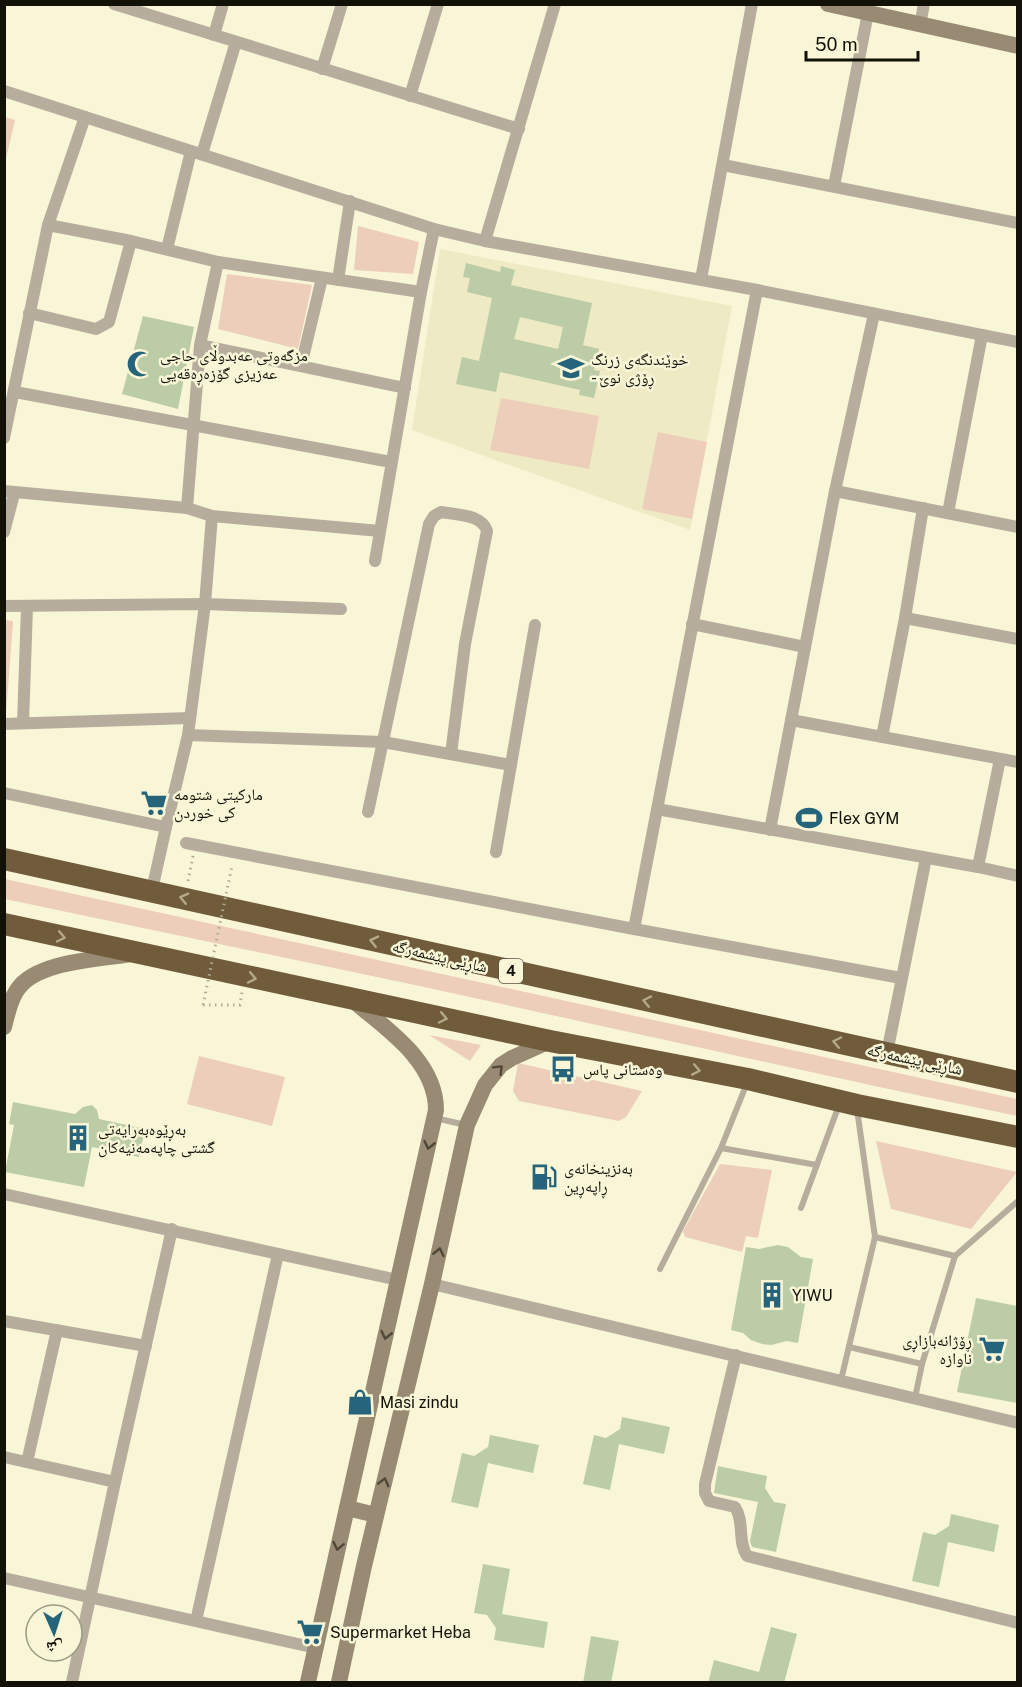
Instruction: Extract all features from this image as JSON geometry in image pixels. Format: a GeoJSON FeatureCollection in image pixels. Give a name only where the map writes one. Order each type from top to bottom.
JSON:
{"type":"FeatureCollection","features":[{"type":"Feature","properties":{"kind":"highway","name":"شاڕێی پێشمەرگە"},"geometry":{"type":"LineString","coordinates":[[4,859],[1017,1082]]}},
{"type":"Feature","properties":{"kind":"highway"},"geometry":{"type":"LineString","coordinates":[[4,924],[550,1041],[748,1079],[848,1103],[1017,1137]]}},
{"type":"Feature","properties":{"kind":"street"},"geometry":{"type":"LineString","coordinates":[[114,4],[519,129]]}},
{"type":"Feature","properties":{"kind":"street"},"geometry":{"type":"LineString","coordinates":[[214,35],[224,4]]}},
{"type":"Feature","properties":{"kind":"street"},"geometry":{"type":"LineString","coordinates":[[322,69],[342,4]]}},
{"type":"Feature","properties":{"kind":"street"},"geometry":{"type":"LineString","coordinates":[[410,96],[438,4]]}},
{"type":"Feature","properties":{"kind":"street"},"geometry":{"type":"LineString","coordinates":[[485,241],[555,4]]}},
{"type":"Feature","properties":{"kind":"street"},"geometry":{"type":"LineString","coordinates":[[701,279],[752,4]]}},
{"type":"Feature","properties":{"kind":"street"},"geometry":{"type":"LineString","coordinates":[[828,4],[1017,46]]}},
{"type":"Feature","properties":{"kind":"street"},"geometry":{"type":"LineString","coordinates":[[920,25],[924,4]]}},
{"type":"Feature","properties":{"kind":"street"},"geometry":{"type":"LineString","coordinates":[[834,186],[868,13]]}},
{"type":"Feature","properties":{"kind":"street"},"geometry":{"type":"LineString","coordinates":[[167,249],[197,153],[236,42]]}},
{"type":"Feature","properties":{"kind":"street"},"geometry":{"type":"LineString","coordinates":[[4,91],[434,229],[485,241],[701,279],[1017,342]]}},
{"type":"Feature","properties":{"kind":"street"},"geometry":{"type":"LineString","coordinates":[[4,438],[48,225],[85,117]]}},
{"type":"Feature","properties":{"kind":"street"},"geometry":{"type":"LineString","coordinates":[[723,165],[1017,223]]}},
{"type":"Feature","properties":{"kind":"street"},"geometry":{"type":"LineString","coordinates":[[338,280],[350,201]]}},
{"type":"Feature","properties":{"kind":"street"},"geometry":{"type":"LineString","coordinates":[[48,225],[131,241],[218,262],[421,292]]}},
{"type":"Feature","properties":{"kind":"street"},"geometry":{"type":"LineString","coordinates":[[375,561],[434,229]]}},
{"type":"Feature","properties":{"kind":"street"},"geometry":{"type":"LineString","coordinates":[[29,312],[96,330],[109,322],[131,241]]}},
{"type":"Feature","properties":{"kind":"street"},"geometry":{"type":"LineString","coordinates":[[187,508],[200,345],[218,262]]}},
{"type":"Feature","properties":{"kind":"street"},"geometry":{"type":"LineString","coordinates":[[301,366],[322,278]]}},
{"type":"Feature","properties":{"kind":"street"},"geometry":{"type":"LineString","coordinates":[[634,929],[757,290]]}},
{"type":"Feature","properties":{"kind":"street"},"geometry":{"type":"LineString","coordinates":[[770,830],[835,491],[874,314]]}},
{"type":"Feature","properties":{"kind":"street"},"geometry":{"type":"LineString","coordinates":[[948,513],[982,335]]}},
{"type":"Feature","properties":{"kind":"street"},"geometry":{"type":"LineString","coordinates":[[200,345],[405,388]]}},
{"type":"Feature","properties":{"kind":"street"},"geometry":{"type":"LineString","coordinates":[[15,392],[391,462]]}},
{"type":"Feature","properties":{"kind":"street"},"geometry":{"type":"LineString","coordinates":[[835,491],[1017,526]]}},
{"type":"Feature","properties":{"kind":"street"},"geometry":{"type":"LineString","coordinates":[[4,532],[9,492],[187,508],[212,516],[380,531]]}},
{"type":"Feature","properties":{"kind":"street"},"geometry":{"type":"LineString","coordinates":[[882,737],[923,508]]}},
{"type":"Feature","properties":{"kind":"street"},"geometry":{"type":"LineString","coordinates":[[368,812],[429,524],[434,516],[441,512],[478,519],[485,523],[487,531],[465,644],[451,754]]}},
{"type":"Feature","properties":{"kind":"street"},"geometry":{"type":"LineString","coordinates":[[152,890],[188,735],[205,604],[212,516]]}},
{"type":"Feature","properties":{"kind":"street"},"geometry":{"type":"LineString","coordinates":[[4,606],[205,604],[341,609]]}},
{"type":"Feature","properties":{"kind":"street"},"geometry":{"type":"LineString","coordinates":[[23,723],[27,607]]}},
{"type":"Feature","properties":{"kind":"street"},"geometry":{"type":"LineString","coordinates":[[905,618],[1017,639]]}},
{"type":"Feature","properties":{"kind":"street"},"geometry":{"type":"LineString","coordinates":[[496,852],[535,624]]}},
{"type":"Feature","properties":{"kind":"street"},"geometry":{"type":"LineString","coordinates":[[692,624],[805,647]]}},
{"type":"Feature","properties":{"kind":"street"},"geometry":{"type":"LineString","coordinates":[[4,724],[190,718]]}},
{"type":"Feature","properties":{"kind":"street"},"geometry":{"type":"LineString","coordinates":[[791,720],[1017,762]]}},
{"type":"Feature","properties":{"kind":"street"},"geometry":{"type":"LineString","coordinates":[[188,735],[383,742],[511,765]]}},
{"type":"Feature","properties":{"kind":"street"},"geometry":{"type":"LineString","coordinates":[[978,867],[1000,759]]}},
{"type":"Feature","properties":{"kind":"street"},"geometry":{"type":"LineString","coordinates":[[4,793],[166,827]]}},
{"type":"Feature","properties":{"kind":"street"},"geometry":{"type":"LineString","coordinates":[[657,809],[1017,876]]}},
{"type":"Feature","properties":{"kind":"street"},"geometry":{"type":"LineString","coordinates":[[186,843],[901,978]]}},
{"type":"Feature","properties":{"kind":"street"},"geometry":{"type":"LineString","coordinates":[[887,1053],[926,858]]}},
{"type":"Feature","properties":{"kind":"street"},"geometry":{"type":"LineString","coordinates":[[4,1027],[9,1008],[18,990],[36,975],[58,967],[138,953]]}},
{"type":"Feature","properties":{"kind":"street"},"geometry":{"type":"LineString","coordinates":[[308,1683],[435,1118],[436,1102],[432,1087],[417,1060],[394,1035],[348,997]]}},
{"type":"Feature","properties":{"kind":"street"},"geometry":{"type":"LineString","coordinates":[[339,1683],[467,1125],[485,1085],[501,1065],[550,1041]]}},
{"type":"Feature","properties":{"kind":"street"},"geometry":{"type":"LineString","coordinates":[[4,1194],[398,1280]]}},
{"type":"Feature","properties":{"kind":"street"},"geometry":{"type":"LineString","coordinates":[[72,1683],[172,1229]]}},
{"type":"Feature","properties":{"kind":"street"},"geometry":{"type":"LineString","coordinates":[[196,1621],[278,1254]]}},
{"type":"Feature","properties":{"kind":"street"},"geometry":{"type":"LineString","coordinates":[[432,1284],[1017,1423]]}},
{"type":"Feature","properties":{"kind":"street"},"geometry":{"type":"LineString","coordinates":[[4,1321],[146,1346]]}},
{"type":"Feature","properties":{"kind":"street"},"geometry":{"type":"LineString","coordinates":[[27,1462],[57,1330]]}},
{"type":"Feature","properties":{"kind":"street"},"geometry":{"type":"LineString","coordinates":[[736,1355],[705,1484],[705,1493],[709,1501],[735,1507],[740,1514],[742,1548],[747,1556],[1017,1623]]}},
{"type":"Feature","properties":{"kind":"street"},"geometry":{"type":"LineString","coordinates":[[4,1457],[115,1482]]}},
{"type":"Feature","properties":{"kind":"street"},"geometry":{"type":"LineString","coordinates":[[346,1508],[376,1515]]}},
{"type":"Feature","properties":{"kind":"street"},"geometry":{"type":"LineString","coordinates":[[4,1578],[316,1648]]}},
{"type":"Feature","properties":{"kind":"lane"},"geometry":{"type":"LineString","coordinates":[[660,1269],[721,1148],[748,1079]]}},
{"type":"Feature","properties":{"kind":"lane"},"geometry":{"type":"LineString","coordinates":[[801,1208],[817,1165],[848,1103]]}},
{"type":"Feature","properties":{"kind":"lane"},"geometry":{"type":"LineString","coordinates":[[840,1380],[875,1237],[848,1103]]}},
{"type":"Feature","properties":{"kind":"lane"},"geometry":{"type":"LineString","coordinates":[[435,1118],[467,1125]]}},
{"type":"Feature","properties":{"kind":"lane"},"geometry":{"type":"LineString","coordinates":[[721,1148],[817,1165]]}},
{"type":"Feature","properties":{"kind":"lane"},"geometry":{"type":"LineString","coordinates":[[915,1398],[922,1364],[955,1256],[1017,1201]]}},
{"type":"Feature","properties":{"kind":"lane"},"geometry":{"type":"LineString","coordinates":[[875,1237],[955,1256]]}},
{"type":"Feature","properties":{"kind":"lane"},"geometry":{"type":"LineString","coordinates":[[849,1347],[922,1364]]}},
{"type":"Feature","properties":{"kind":"path"},"geometry":{"type":"LineString","coordinates":[[184,898],[194,855]]}},
{"type":"Feature","properties":{"kind":"path"},"geometry":{"type":"LineString","coordinates":[[232,866],[203,1005],[240,1005]]}},
{"type":"Feature","properties":{"kind":"shaded area"},"geometry":{"type":"Polygon","coordinates":[[[4,118],[15,120],[5,163],[4,118]]]}},
{"type":"Feature","properties":{"kind":"shaded area"},"geometry":{"type":"Polygon","coordinates":[[[358,226],[419,242],[413,274],[354,270],[358,226]]]}},
{"type":"Feature","properties":{"kind":"shaded area","name":"خوێندنگەی زرنگ - ڕۆژی نوێ"},"geometry":{"type":"Polygon","coordinates":[[[440,249],[732,306],[690,530],[412,430],[440,249]]]}},
{"type":"Feature","properties":{"kind":"shaded area"},"geometry":{"type":"Polygon","coordinates":[[[227,274],[312,285],[298,349],[218,329],[227,274]]]}},
{"type":"Feature","properties":{"kind":"shaded area"},"geometry":{"type":"Polygon","coordinates":[[[501,398],[599,416],[589,469],[490,450],[501,398]]]}},
{"type":"Feature","properties":{"kind":"shaded area"},"geometry":{"type":"Polygon","coordinates":[[[658,432],[707,442],[692,519],[642,509],[658,432]]]}},
{"type":"Feature","properties":{"kind":"shaded area"},"geometry":{"type":"Polygon","coordinates":[[[5,620],[13,621],[6,714],[4,714],[5,620]]]}},
{"type":"Feature","properties":{"kind":"shaded area"},"geometry":{"type":"Polygon","coordinates":[[[5,879],[1017,1099],[1017,1116],[415,985],[5,899],[5,879]]]}},
{"type":"Feature","properties":{"kind":"shaded area"},"geometry":{"type":"Polygon","coordinates":[[[429,1035],[481,1045],[470,1061],[429,1035]]]}},
{"type":"Feature","properties":{"kind":"shaded area"},"geometry":{"type":"Polygon","coordinates":[[[199,1056],[285,1077],[272,1126],[187,1104],[199,1056]]]}},
{"type":"Feature","properties":{"kind":"shaded area"},"geometry":{"type":"Polygon","coordinates":[[[518,1063],[642,1091],[626,1117],[619,1121],[519,1101],[513,1091],[518,1063]]]}},
{"type":"Feature","properties":{"kind":"shaded area"},"geometry":{"type":"Polygon","coordinates":[[[876,1141],[1017,1172],[971,1229],[891,1209],[876,1141]]]}},
{"type":"Feature","properties":{"kind":"shaded area"},"geometry":{"type":"Polygon","coordinates":[[[720,1164],[772,1170],[758,1238],[746,1236],[742,1252],[685,1237],[683,1231],[720,1164]]]}},
{"type":"Feature","properties":{"kind":"building"},"geometry":{"type":"Polygon","coordinates":[[[466,263],[500,272],[501,266],[515,270],[511,285],[592,303],[583,345],[599,349],[594,370],[600,371],[594,398],[579,395],[580,390],[500,372],[496,392],[456,384],[462,357],[479,361],[492,298],[467,292],[470,278],[463,277],[466,263]],[[520,317],[514,339],[558,349],[563,327],[520,317]]]}},
{"type":"Feature","properties":{"kind":"building","name":"مزگەوتی عەبدوڵای حاجی عەزیزی گۆزەڕەقەیی"},"geometry":{"type":"Polygon","coordinates":[[[143,316],[194,327],[178,409],[122,394],[143,316]]]}},
{"type":"Feature","properties":{"kind":"building","name":"بەڕێوەبەرایەتی گشتی چاپەمەنیەکان"},"geometry":{"type":"Polygon","coordinates":[[[13,1102],[75,1114],[83,1107],[92,1105],[97,1110],[99,1119],[145,1129],[139,1157],[92,1147],[84,1187],[5,1172],[14,1125],[9,1124],[13,1102]]]}},
{"type":"Feature","properties":{"kind":"building","name":"YIWU"},"geometry":{"type":"Polygon","coordinates":[[[778,1245],[788,1247],[801,1257],[813,1259],[798,1343],[787,1341],[771,1345],[762,1344],[751,1340],[743,1333],[731,1330],[746,1247],[759,1249],[778,1245]]]}},
{"type":"Feature","properties":{"kind":"building","name":"ڕۆژانەبازاڕی ناوازە"},"geometry":{"type":"Polygon","coordinates":[[[976,1298],[1017,1306],[1017,1403],[957,1392],[976,1298]]]}},
{"type":"Feature","properties":{"kind":"building"},"geometry":{"type":"Polygon","coordinates":[[[622,1417],[670,1427],[664,1454],[619,1444],[610,1490],[583,1484],[594,1435],[606,1438],[620,1429],[622,1417]]]}},
{"type":"Feature","properties":{"kind":"building"},"geometry":{"type":"Polygon","coordinates":[[[490,1435],[539,1445],[533,1473],[488,1463],[478,1508],[451,1502],[462,1453],[474,1456],[488,1447],[490,1435]]]}},
{"type":"Feature","properties":{"kind":"building"},"geometry":{"type":"Polygon","coordinates":[[[718,1466],[767,1476],[765,1488],[774,1502],[786,1504],[776,1552],[752,1547],[750,1541],[758,1502],[714,1493],[718,1466]]]}},
{"type":"Feature","properties":{"kind":"building"},"geometry":{"type":"Polygon","coordinates":[[[951,1514],[999,1525],[994,1552],[948,1542],[939,1587],[912,1581],[923,1532],[935,1535],[949,1526],[951,1514]]]}},
{"type":"Feature","properties":{"kind":"building"},"geometry":{"type":"Polygon","coordinates":[[[483,1564],[510,1569],[502,1614],[548,1622],[544,1648],[494,1640],[496,1628],[487,1615],[474,1613],[483,1564]]]}},
{"type":"Feature","properties":{"kind":"building"},"geometry":{"type":"Polygon","coordinates":[[[771,1627],[797,1634],[784,1683],[708,1683],[714,1660],[759,1672],[771,1627]]]}},
{"type":"Feature","properties":{"kind":"building"},"geometry":{"type":"Polygon","coordinates":[[[591,1636],[619,1641],[611,1683],[583,1683],[591,1636]]]}},
{"type":"Feature","properties":{"kind":"place","name":"مزگەوتی عەبدوڵای حاجی عەزیزی گۆزەڕەقەیی"},"geometry":{"type":"Point","coordinates":[140,364]}},
{"type":"Feature","properties":{"kind":"place","name":"خوێندنگەی زرنگ - ڕۆژی نوێ"},"geometry":{"type":"Point","coordinates":[571,368]}},
{"type":"Feature","properties":{"kind":"place","name":"مارکیتی شتومه کی خوردن"},"geometry":{"type":"Point","coordinates":[154,803]}},
{"type":"Feature","properties":{"kind":"place","name":"Flex GYM"},"geometry":{"type":"Point","coordinates":[809,818]}},
{"type":"Feature","properties":{"kind":"place","name":"وەستانی پاس"},"geometry":{"type":"Point","coordinates":[563,1069]}},
{"type":"Feature","properties":{"kind":"place","name":"بەڕێوەبەرایەتی گشتی چاپەمەنیەکان"},"geometry":{"type":"Point","coordinates":[78,1138]}},
{"type":"Feature","properties":{"kind":"place","name":"بەنزینخانەی ڕاپەڕین"},"geometry":{"type":"Point","coordinates":[544,1177]}},
{"type":"Feature","properties":{"kind":"place","name":"YIWU"},"geometry":{"type":"Point","coordinates":[772,1295]}},
{"type":"Feature","properties":{"kind":"place","name":"ڕۆژانەبازاڕی ناوازە"},"geometry":{"type":"Point","coordinates":[992,1349]}},
{"type":"Feature","properties":{"kind":"place","name":"Masi zindu"},"geometry":{"type":"Point","coordinates":[360,1402]}},
{"type":"Feature","properties":{"kind":"place","name":"Supermarket Heba"},"geometry":{"type":"Point","coordinates":[310,1632]}}]}
